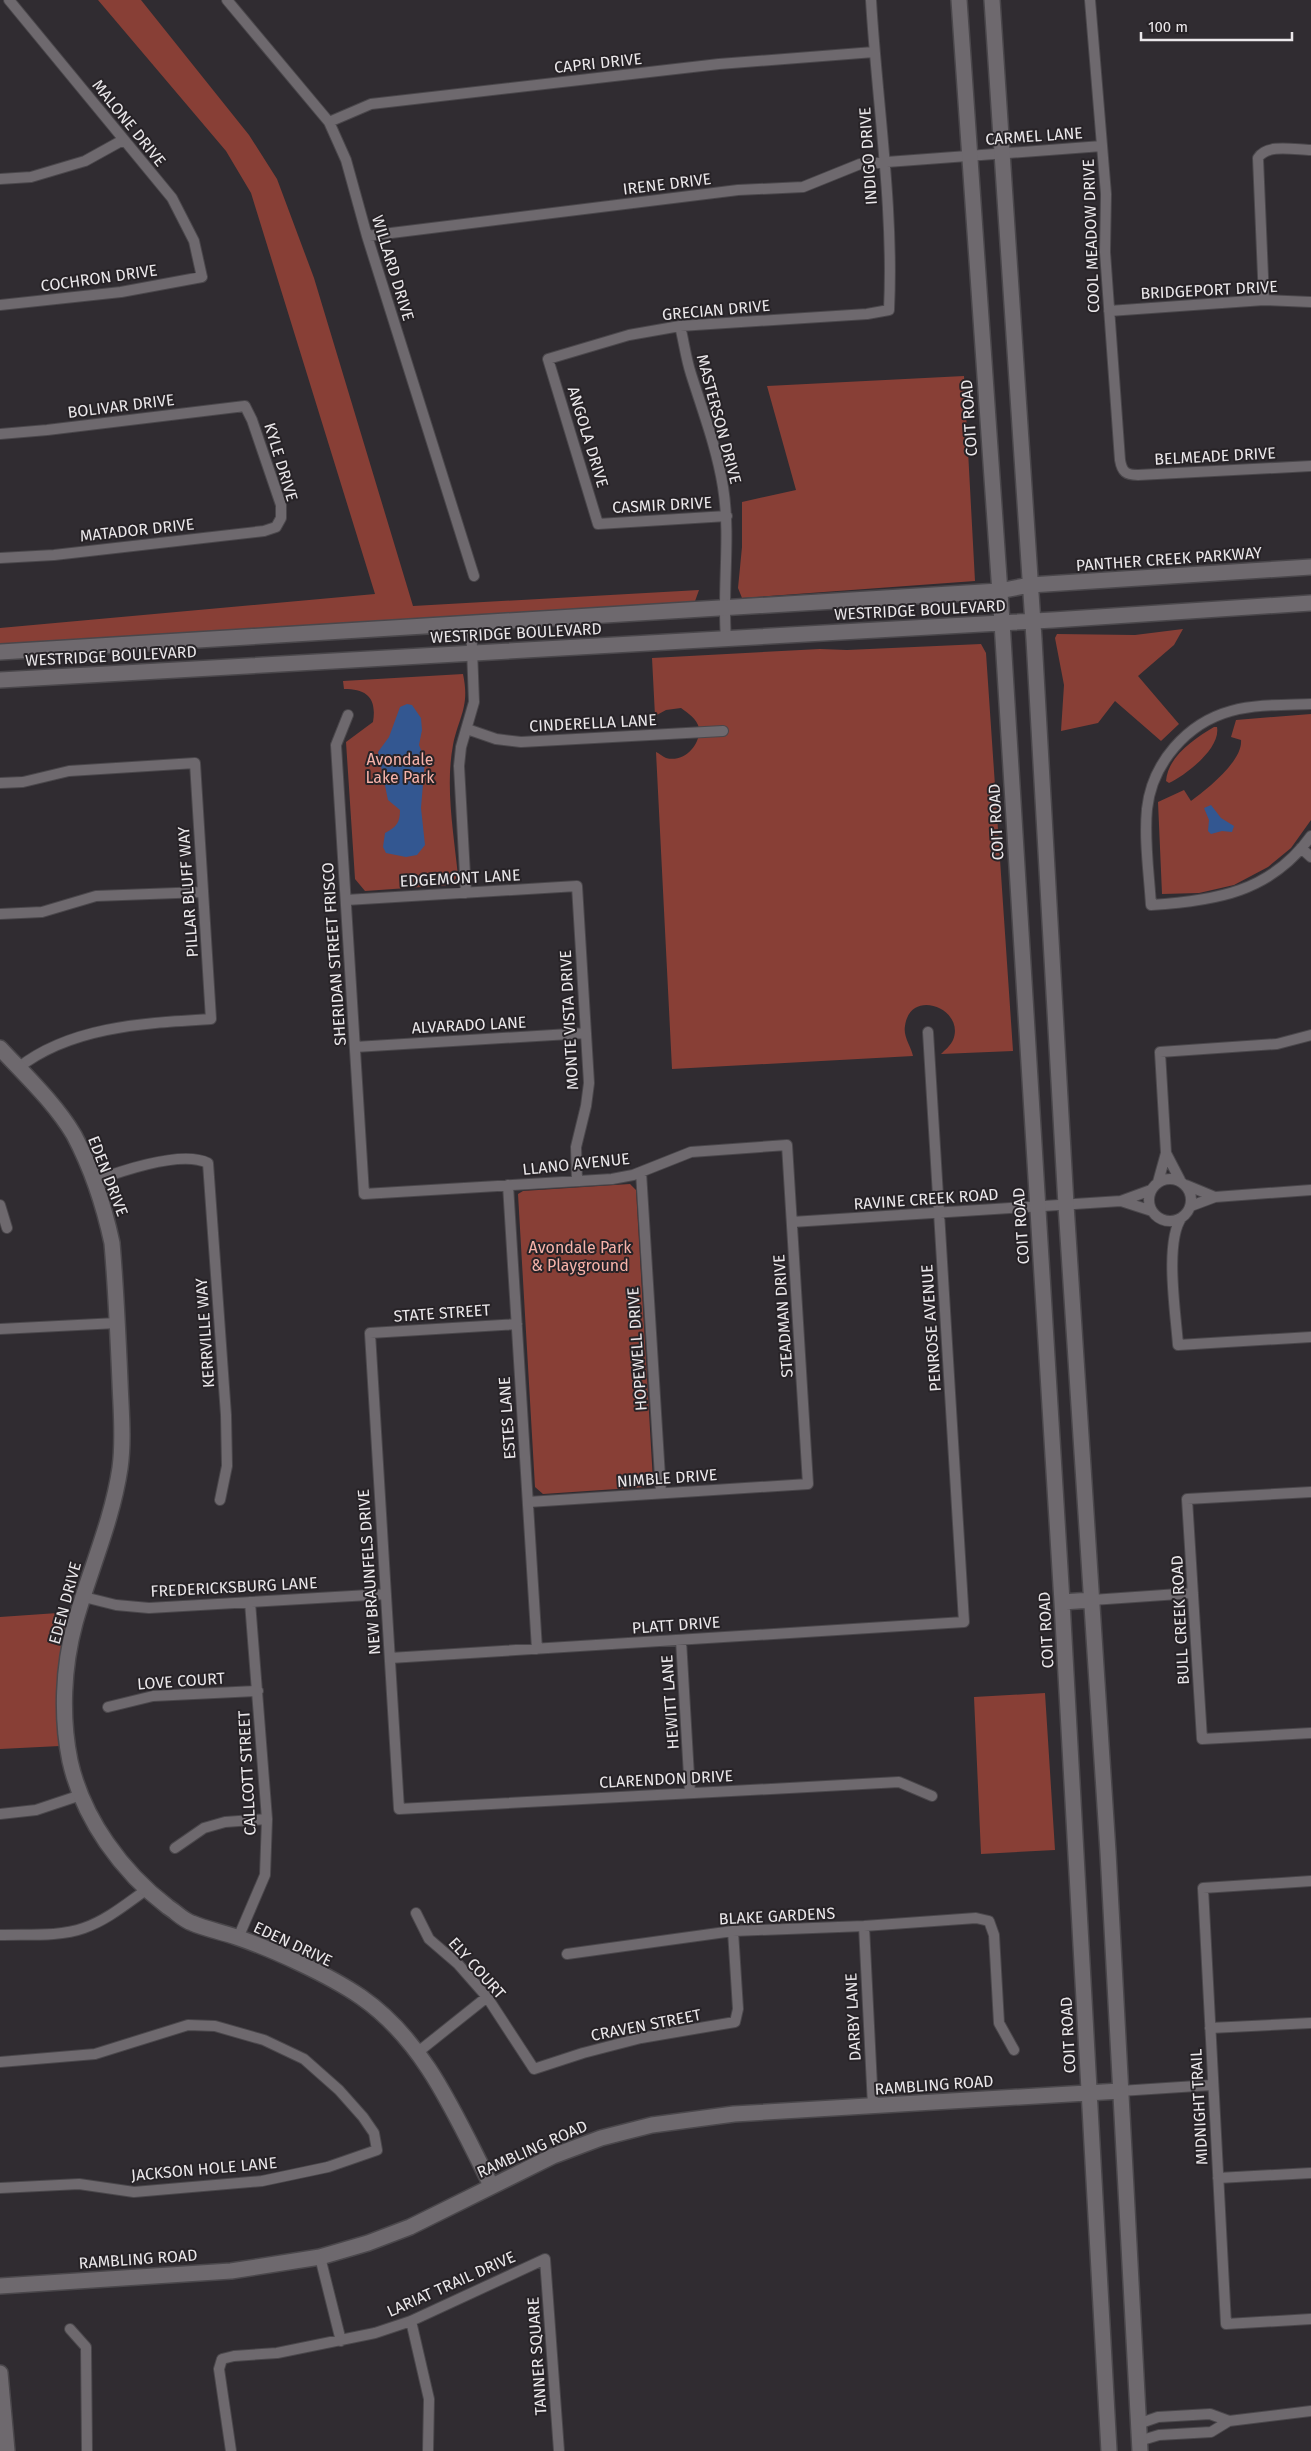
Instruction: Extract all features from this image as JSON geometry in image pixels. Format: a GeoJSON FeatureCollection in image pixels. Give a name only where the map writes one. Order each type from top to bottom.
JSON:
{"type":"FeatureCollection","features":[{"type":"Feature","properties":{"kind":"main road","name":"COIT ROAD"},"geometry":{"type":"LineString","coordinates":[[959,0],[968,155],[1002,622],[1062,1602],[1109,2451]]}},
{"type":"Feature","properties":{"kind":"main road"},"geometry":{"type":"LineString","coordinates":[[992,0],[1033,621],[1066,1205],[1116,1980],[1139,2446]]}},
{"type":"Feature","properties":{"kind":"main road","name":"PANTHER CREEK PARKWAY"},"geometry":{"type":"LineString","coordinates":[[1030,585],[1311,567]]}},
{"type":"Feature","properties":{"kind":"main road","name":"WESTRIDGE BOULEVARD"},"geometry":{"type":"LineString","coordinates":[[0,652],[999,591],[1030,585]]}},
{"type":"Feature","properties":{"kind":"main road"},"geometry":{"type":"LineString","coordinates":[[1033,621],[1311,602]]}},
{"type":"Feature","properties":{"kind":"main road","name":"WESTRIDGE BOULEVARD"},"geometry":{"type":"LineString","coordinates":[[0,680],[1033,621]]}},
{"type":"Feature","properties":{"kind":"main road","name":"EDEN DRIVE"},"geometry":{"type":"LineString","coordinates":[[0,1048],[54,1108],[73,1134],[94,1181],[112,1243],[122,1443],[121,1464],[107,1524],[75,1624],[68,1658],[65,1723],[70,1761],[81,1795],[100,1832],[146,1890],[189,1922],[238,1938],[319,1973],[361,1997],[396,2028],[418,2052],[446,2095],[491,2185]]}},
{"type":"Feature","properties":{"kind":"main road"},"geometry":{"type":"LineString","coordinates":[[1062,1602],[1092,1600]]}},
{"type":"Feature","properties":{"kind":"main road","name":"RAMBLING ROAD"},"geometry":{"type":"LineString","coordinates":[[0,2286],[231,2271],[320,2257],[368,2243],[410,2227],[491,2185],[554,2156],[593,2141],[652,2125],[734,2114],[1120,2091]]}},
{"type":"Feature","properties":{"kind":"main road"},"geometry":{"type":"LineString","coordinates":[[0,2373],[7,2451]]}},
{"type":"Feature","properties":{"kind":"street","name":"MALONE DRIVE"},"geometry":{"type":"LineString","coordinates":[[9,0],[172,198],[194,240],[202,277]]}},
{"type":"Feature","properties":{"kind":"street","name":"WILLARD DRIVE"},"geometry":{"type":"LineString","coordinates":[[227,0],[329,122],[346,160],[367,236],[474,576]]}},
{"type":"Feature","properties":{"kind":"street","name":"INDIGO DRIVE"},"geometry":{"type":"LineString","coordinates":[[871,0],[874,52],[885,161],[890,281],[889,310]]}},
{"type":"Feature","properties":{"kind":"street","name":"COOL MEADOW DRIVE"},"geometry":{"type":"LineString","coordinates":[[1090,0],[1106,194],[1105,252],[1109,311],[1119,451],[1123,471]]}},
{"type":"Feature","properties":{"kind":"street","name":"CAPRI DRIVE"},"geometry":{"type":"LineString","coordinates":[[329,122],[371,104],[720,64],[874,52]]}},
{"type":"Feature","properties":{"kind":"street"},"geometry":{"type":"LineString","coordinates":[[0,179],[31,177],[84,161],[123,140]]}},
{"type":"Feature","properties":{"kind":"street","name":"CARMEL LANE"},"geometry":{"type":"LineString","coordinates":[[968,155],[1102,146]]}},
{"type":"Feature","properties":{"kind":"street"},"geometry":{"type":"LineString","coordinates":[[1264,300],[1258,161],[1262,153],[1276,149],[1311,150]]}},
{"type":"Feature","properties":{"kind":"street","name":"IRENE DRIVE"},"geometry":{"type":"LineString","coordinates":[[367,236],[738,190],[803,187],[860,164],[968,155]]}},
{"type":"Feature","properties":{"kind":"street","name":"COCHRON DRIVE"},"geometry":{"type":"LineString","coordinates":[[0,305],[121,292],[202,277]]}},
{"type":"Feature","properties":{"kind":"street","name":"BRIDGEPORT DRIVE"},"geometry":{"type":"LineString","coordinates":[[1109,311],[1264,300],[1311,302]]}},
{"type":"Feature","properties":{"kind":"street","name":"GRECIAN DRIVE"},"geometry":{"type":"LineString","coordinates":[[548,359],[629,335],[680,326],[867,314],[889,310]]}},
{"type":"Feature","properties":{"kind":"street","name":"MASTERSON DRIVE"},"geometry":{"type":"LineString","coordinates":[[680,326],[690,372],[718,460],[727,516],[724,608],[726,639]]}},
{"type":"Feature","properties":{"kind":"street","name":"ANGOLA DRIVE"},"geometry":{"type":"LineString","coordinates":[[548,359],[598,524]]}},
{"type":"Feature","properties":{"kind":"street","name":"BOLIVAR DRIVE"},"geometry":{"type":"LineString","coordinates":[[0,434],[245,406]]}},
{"type":"Feature","properties":{"kind":"street","name":"KYLE DRIVE"},"geometry":{"type":"LineString","coordinates":[[245,406],[252,420],[281,505],[282,518],[276,528]]}},
{"type":"Feature","properties":{"kind":"street","name":"BELMEADE DRIVE"},"geometry":{"type":"LineString","coordinates":[[1123,471],[1129,476],[1311,466]]}},
{"type":"Feature","properties":{"kind":"street","name":"CASMIR DRIVE"},"geometry":{"type":"LineString","coordinates":[[598,524],[727,516]]}},
{"type":"Feature","properties":{"kind":"street","name":"MATADOR DRIVE"},"geometry":{"type":"LineString","coordinates":[[0,558],[63,554],[264,531],[276,528]]}},
{"type":"Feature","properties":{"kind":"street"},"geometry":{"type":"LineString","coordinates":[[466,893],[459,766],[474,702],[471,623]]}},
{"type":"Feature","properties":{"kind":"street"},"geometry":{"type":"LineString","coordinates":[[1311,704],[1243,708],[1221,714],[1192,731],[1168,755],[1152,785],[1147,807],[1151,905],[1202,901],[1239,891],[1273,873],[1301,848],[1311,836]]}},
{"type":"Feature","properties":{"kind":"street","name":"SHERIDAN STREET FRISCO"},"geometry":{"type":"LineString","coordinates":[[348,715],[336,745],[364,1194]]}},
{"type":"Feature","properties":{"kind":"street","name":"CINDERELLA LANE"},"geometry":{"type":"LineString","coordinates":[[467,729],[496,739],[521,742],[723,731]]}},
{"type":"Feature","properties":{"kind":"street","name":"PILLAR BLUFF WAY"},"geometry":{"type":"LineString","coordinates":[[0,783],[23,782],[69,771],[195,764],[211,1019],[116,1028],[71,1041],[34,1055],[18,1068]]}},
{"type":"Feature","properties":{"kind":"street"},"geometry":{"type":"LineString","coordinates":[[1301,848],[1311,857]]}},
{"type":"Feature","properties":{"kind":"street","name":"EDGEMONT LANE"},"geometry":{"type":"LineString","coordinates":[[346,900],[577,886]]}},
{"type":"Feature","properties":{"kind":"street","name":"MONTE VISTA DRIVE"},"geometry":{"type":"LineString","coordinates":[[576,1181],[576,1147],[588,1092],[577,886]]}},
{"type":"Feature","properties":{"kind":"street"},"geometry":{"type":"LineString","coordinates":[[0,914],[42,912],[96,896],[203,892]]}},
{"type":"Feature","properties":{"kind":"street","name":"PENROSE AVENUE"},"geometry":{"type":"LineString","coordinates":[[928,1032],[964,1622]]}},
{"type":"Feature","properties":{"kind":"street","name":"ALVARADO LANE"},"geometry":{"type":"LineString","coordinates":[[355,1047],[586,1033]]}},
{"type":"Feature","properties":{"kind":"street"},"geometry":{"type":"LineString","coordinates":[[1172,1243],[1161,1219],[1152,1211],[1149,1201],[1151,1190],[1158,1182],[1166,1153],[1160,1052],[1270,1044],[1311,1035]]}},
{"type":"Feature","properties":{"kind":"street","name":"LLANO AVENUE"},"geometry":{"type":"LineString","coordinates":[[364,1194],[612,1179],[642,1172],[675,1156],[691,1152],[787,1145]]}},
{"type":"Feature","properties":{"kind":"street","name":"STEADMAN DRIVE"},"geometry":{"type":"LineString","coordinates":[[787,1145],[808,1484]]}},
{"type":"Feature","properties":{"kind":"street"},"geometry":{"type":"LineString","coordinates":[[1166,1153],[1191,1194],[1191,1206]]}},
{"type":"Feature","properties":{"kind":"street","name":"KERRVILLE WAY"},"geometry":{"type":"LineString","coordinates":[[94,1181],[150,1164],[184,1160],[200,1160],[208,1163],[226,1414],[227,1466],[220,1500]]}},
{"type":"Feature","properties":{"kind":"street","name":"HOPEWELL DRIVE"},"geometry":{"type":"LineString","coordinates":[[642,1172],[661,1494]]}},
{"type":"Feature","properties":{"kind":"street"},"geometry":{"type":"LineString","coordinates":[[1158,1182],[1169,1178],[1215,1197]]}},
{"type":"Feature","properties":{"kind":"street","name":"ESTES LANE"},"geometry":{"type":"LineString","coordinates":[[508,1185],[537,1649]]}},
{"type":"Feature","properties":{"kind":"street","name":"RAVINE CREEK ROAD"},"geometry":{"type":"LineString","coordinates":[[792,1222],[1121,1201],[1151,1190]]}},
{"type":"Feature","properties":{"kind":"street"},"geometry":{"type":"LineString","coordinates":[[1311,1190],[1215,1197],[1191,1206],[1178,1222],[1172,1243],[1178,1345],[1311,1337]]}},
{"type":"Feature","properties":{"kind":"street","name":"RAVINE CREEK ROAD"},"geometry":{"type":"LineString","coordinates":[[1121,1201],[1152,1211]]}},
{"type":"Feature","properties":{"kind":"street"},"geometry":{"type":"LineString","coordinates":[[0,1205],[7,1228]]}},
{"type":"Feature","properties":{"kind":"street"},"geometry":{"type":"LineString","coordinates":[[1161,1219],[1172,1221],[1182,1218]]}},
{"type":"Feature","properties":{"kind":"street"},"geometry":{"type":"LineString","coordinates":[[0,1329],[117,1322]]}},
{"type":"Feature","properties":{"kind":"street","name":"STATE STREET"},"geometry":{"type":"LineString","coordinates":[[370,1333],[517,1324]]}},
{"type":"Feature","properties":{"kind":"street","name":"NEW BRAUNFELS DRIVE"},"geometry":{"type":"LineString","coordinates":[[370,1333],[399,1809]]}},
{"type":"Feature","properties":{"kind":"street","name":"NIMBLE DRIVE"},"geometry":{"type":"LineString","coordinates":[[528,1502],[808,1484]]}},
{"type":"Feature","properties":{"kind":"street","name":"BULL CREEK ROAD"},"geometry":{"type":"LineString","coordinates":[[1311,1492],[1187,1499],[1202,1739],[1311,1733]]}},
{"type":"Feature","properties":{"kind":"street"},"geometry":{"type":"LineString","coordinates":[[1092,1600],[1193,1592]]}},
{"type":"Feature","properties":{"kind":"street","name":"FREDERICKSBURG LANE"},"geometry":{"type":"LineString","coordinates":[[84,1597],[116,1604],[149,1608],[386,1594]]}},
{"type":"Feature","properties":{"kind":"street","name":"CALLCOTT STREET"},"geometry":{"type":"LineString","coordinates":[[238,1938],[265,1875],[266,1818],[250,1602]]}},
{"type":"Feature","properties":{"kind":"street","name":"PLATT DRIVE"},"geometry":{"type":"LineString","coordinates":[[390,1658],[964,1622]]}},
{"type":"Feature","properties":{"kind":"street","name":"HEWITT LANE"},"geometry":{"type":"LineString","coordinates":[[681,1640],[690,1793]]}},
{"type":"Feature","properties":{"kind":"street","name":"LOVE COURT"},"geometry":{"type":"LineString","coordinates":[[108,1707],[153,1696],[258,1691]]}},
{"type":"Feature","properties":{"kind":"street","name":"CLARENDON DRIVE"},"geometry":{"type":"LineString","coordinates":[[399,1809],[899,1782],[932,1796]]}},
{"type":"Feature","properties":{"kind":"street"},"geometry":{"type":"LineString","coordinates":[[0,1814],[36,1810],[81,1795]]}},
{"type":"Feature","properties":{"kind":"street"},"geometry":{"type":"LineString","coordinates":[[175,1848],[204,1828],[225,1822],[266,1818]]}},
{"type":"Feature","properties":{"kind":"street","name":"MIDNIGHT TRAIL"},"geometry":{"type":"LineString","coordinates":[[1311,1881],[1203,1888],[1226,2324],[1311,2320]]}},
{"type":"Feature","properties":{"kind":"street"},"geometry":{"type":"LineString","coordinates":[[0,1935],[59,1932],[83,1928],[107,1917],[146,1890]]}},
{"type":"Feature","properties":{"kind":"street","name":"ELY COURT"},"geometry":{"type":"LineString","coordinates":[[416,1913],[429,1939],[458,1964],[487,1997],[534,2069]]}},
{"type":"Feature","properties":{"kind":"street","name":"BLAKE GARDENS"},"geometry":{"type":"LineString","coordinates":[[567,1954],[733,1931],[864,1926],[976,1918],[988,1920],[994,1935],[999,2024],[1014,2050]]}},
{"type":"Feature","properties":{"kind":"street","name":"DARBY LANE"},"geometry":{"type":"LineString","coordinates":[[864,1926],[873,2106]]}},
{"type":"Feature","properties":{"kind":"street","name":"CRAVEN STREET"},"geometry":{"type":"LineString","coordinates":[[534,2069],[583,2052],[641,2038],[735,2022],[738,2009],[733,1931]]}},
{"type":"Feature","properties":{"kind":"street"},"geometry":{"type":"LineString","coordinates":[[418,2052],[487,1997]]}},
{"type":"Feature","properties":{"kind":"street"},"geometry":{"type":"LineString","coordinates":[[1210,2028],[1311,2023]]}},
{"type":"Feature","properties":{"kind":"street","name":"JACKSON HOLE LANE"},"geometry":{"type":"LineString","coordinates":[[0,2062],[95,2054],[188,2025],[216,2026],[264,2040],[304,2058],[339,2090],[363,2117],[374,2133],[377,2150],[328,2167],[262,2181],[134,2192],[79,2184],[0,2188]]}},
{"type":"Feature","properties":{"kind":"street"},"geometry":{"type":"LineString","coordinates":[[1120,2091],[1212,2085]]}},
{"type":"Feature","properties":{"kind":"street"},"geometry":{"type":"LineString","coordinates":[[1218,2178],[1311,2173]]}},
{"type":"Feature","properties":{"kind":"street"},"geometry":{"type":"LineString","coordinates":[[320,2257],[341,2341]]}},
{"type":"Feature","properties":{"kind":"street","name":"LARIAT TRAIL DRIVE"},"geometry":{"type":"LineString","coordinates":[[231,2451],[219,2369],[222,2359],[234,2356],[277,2353],[341,2341],[411,2321],[545,2259]]}},
{"type":"Feature","properties":{"kind":"street","name":"TANNER SQUARE"},"geometry":{"type":"LineString","coordinates":[[545,2259],[559,2451]]}},
{"type":"Feature","properties":{"kind":"street"},"geometry":{"type":"LineString","coordinates":[[411,2321],[428,2399],[428,2451]]}},
{"type":"Feature","properties":{"kind":"street"},"geometry":{"type":"LineString","coordinates":[[70,2329],[86,2347],[87,2451]]}},
{"type":"Feature","properties":{"kind":"street"},"geometry":{"type":"LineString","coordinates":[[1139,2446],[1159,2434],[1210,2432],[1229,2421],[1311,2411]]}},
{"type":"Feature","properties":{"kind":"street"},"geometry":{"type":"LineString","coordinates":[[1138,2424],[1158,2417],[1210,2414],[1229,2421]]}},
{"type":"Feature","properties":{"kind":"green space"},"geometry":{"type":"Polygon","coordinates":[[[98,0],[141,0],[249,135],[277,179],[314,278],[413,606],[699,590],[694,604],[0,645],[0,628],[375,594],[251,193],[226,151],[98,0]]]}},
{"type":"Feature","properties":{"kind":"green space"},"geometry":{"type":"Polygon","coordinates":[[[964,376],[975,581],[742,598],[738,588],[742,547],[742,502],[796,490],[767,386],[964,376]]]}},
{"type":"Feature","properties":{"kind":"green space"},"geometry":{"type":"Polygon","coordinates":[[[1183,629],[1174,645],[1138,676],[1179,724],[1161,741],[1115,701],[1098,723],[1061,731],[1064,685],[1055,638],[1057,634],[1135,635],[1183,629]]]}},
{"type":"Feature","properties":{"kind":"green space"},"geometry":{"type":"Polygon","coordinates":[[[981,644],[986,653],[1013,1051],[941,1054],[953,1040],[955,1029],[952,1019],[936,1007],[926,1005],[916,1007],[909,1014],[905,1026],[906,1038],[913,1056],[672,1069],[656,752],[666,758],[673,759],[685,755],[697,741],[699,728],[694,719],[681,708],[666,710],[655,716],[652,658],[820,649],[847,650],[981,644]]]}},
{"type":"Feature","properties":{"kind":"green space","name":"Avondale Lake Park"},"geometry":{"type":"Polygon","coordinates":[[[463,674],[465,695],[463,711],[453,745],[450,777],[451,811],[458,876],[450,885],[365,891],[355,879],[346,742],[373,722],[374,714],[372,701],[369,696],[352,689],[344,689],[343,681],[463,674]]]}},
{"type":"Feature","properties":{"kind":"green space"},"geometry":{"type":"Polygon","coordinates":[[[1311,714],[1311,820],[1291,848],[1268,867],[1234,885],[1199,893],[1162,894],[1158,802],[1184,790],[1191,801],[1230,766],[1240,748],[1241,740],[1231,737],[1236,720],[1311,714]]]}},
{"type":"Feature","properties":{"kind":"green space"},"geometry":{"type":"Polygon","coordinates":[[[1214,727],[1217,727],[1217,735],[1214,743],[1201,760],[1169,783],[1166,781],[1172,764],[1183,749],[1214,727]]]}},
{"type":"Feature","properties":{"kind":"green space","name":"Avondale Park & Playground"},"geometry":{"type":"Polygon","coordinates":[[[630,1184],[636,1190],[653,1481],[646,1487],[543,1494],[535,1487],[518,1194],[523,1191],[630,1184]]]}},
{"type":"Feature","properties":{"kind":"green space"},"geometry":{"type":"Polygon","coordinates":[[[72,1612],[59,1678],[58,1729],[60,1746],[0,1749],[0,1617],[72,1612]]]}},
{"type":"Feature","properties":{"kind":"green space"},"geometry":{"type":"Polygon","coordinates":[[[1045,1693],[1055,1850],[981,1854],[974,1697],[1045,1693]]]}},
{"type":"Feature","properties":{"kind":"water"},"geometry":{"type":"Polygon","coordinates":[[[407,704],[412,705],[421,718],[422,730],[419,745],[425,760],[421,808],[425,845],[417,855],[406,857],[386,853],[383,847],[385,833],[397,824],[400,810],[388,800],[378,752],[389,737],[400,707],[407,704]]]}},
{"type":"Feature","properties":{"kind":"water"},"geometry":{"type":"Polygon","coordinates":[[[1211,805],[1221,818],[1234,826],[1232,832],[1222,831],[1211,834],[1208,831],[1209,820],[1204,808],[1211,805]]]}}]}
